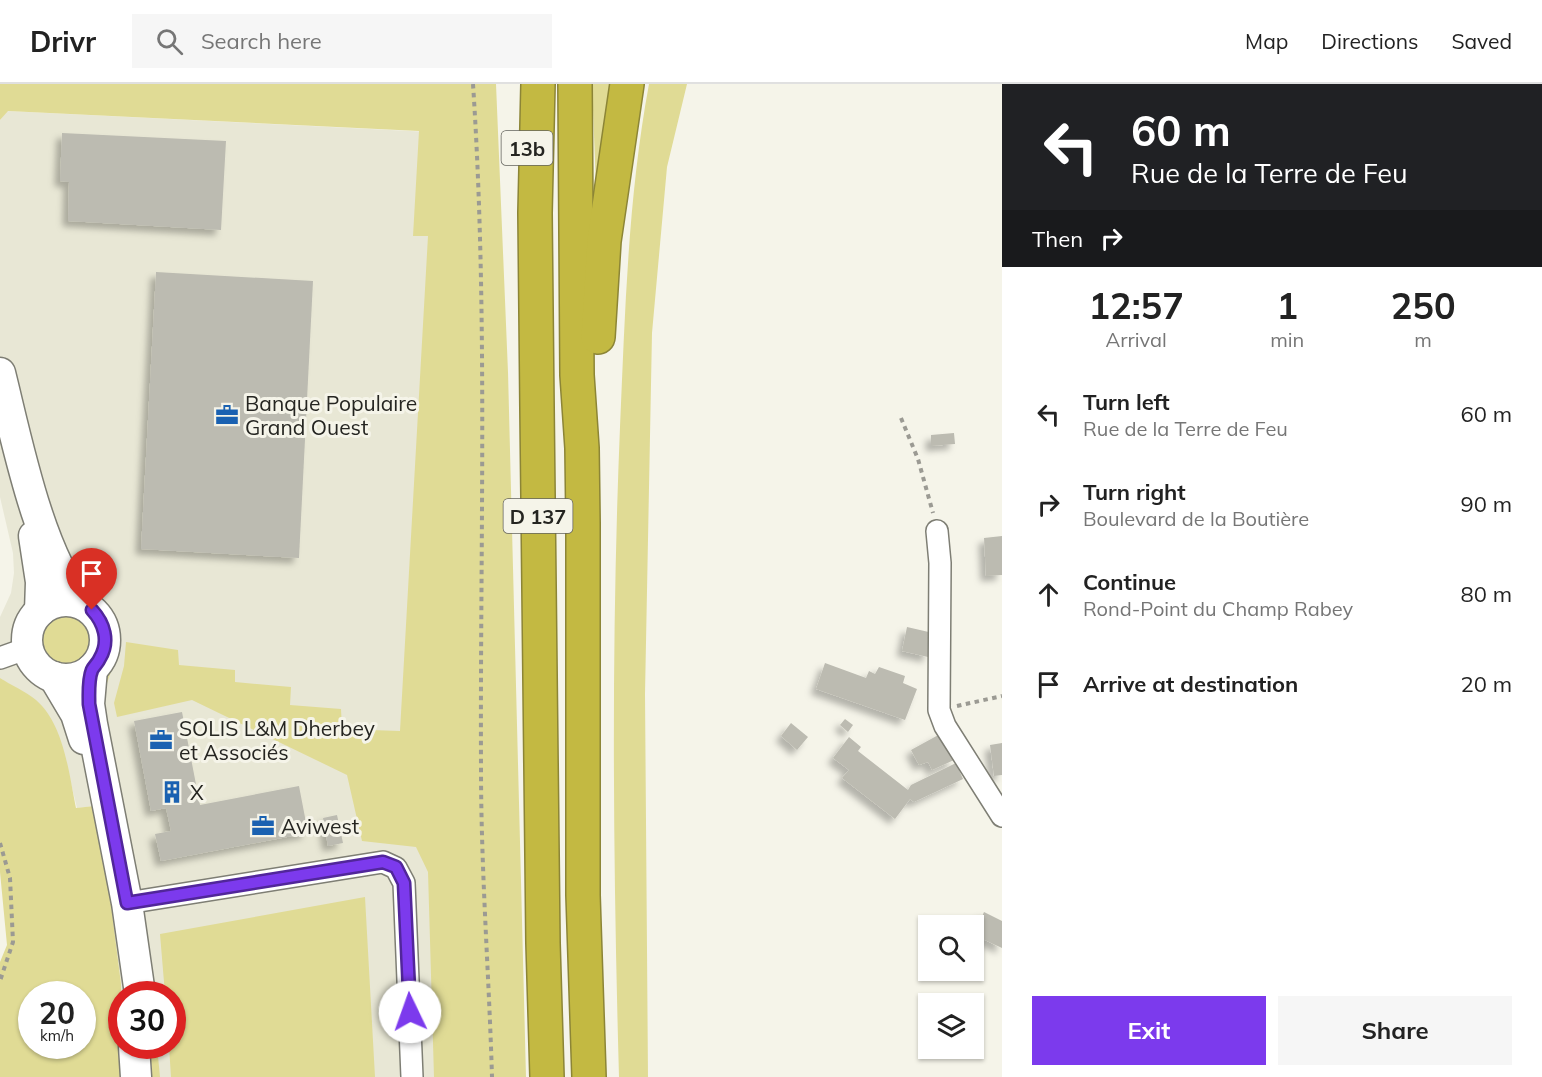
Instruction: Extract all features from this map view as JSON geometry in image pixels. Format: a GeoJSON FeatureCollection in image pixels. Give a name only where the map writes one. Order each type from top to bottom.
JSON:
{"type":"FeatureCollection","features":[{"type":"Feature","properties":{"kind":"highway","name":"13b"},"geometry":{"type":"LineString","coordinates":[[518,84],[536,213]]}},
{"type":"Feature","properties":{"kind":"highway","name":"D 137"},"geometry":{"type":"LineString","coordinates":[[538,84],[536,213],[543,943],[548,1077]]}},
{"type":"Feature","properties":{"kind":"highway","name":"D 137"},"geometry":{"type":"LineString","coordinates":[[575,84],[577,375],[582,448],[583,896],[589,1077]]}},
{"type":"Feature","properties":{"kind":"highway"},"geometry":{"type":"LineString","coordinates":[[582,448],[596,374],[604,241],[627,84]]}},
{"type":"Feature","properties":{"kind":"street"},"geometry":{"type":"LineString","coordinates":[[0,373],[26,476],[60,569],[82,604],[97,616],[104,628],[104,650],[92,669],[81,676],[68,679],[54,677],[37,666],[28,648],[29,628],[40,610],[41,582],[26,476]]}},
{"type":"Feature","properties":{"kind":"street"},"geometry":{"type":"LineString","coordinates":[[937,531],[940,573],[939,710],[945,726],[1002,816]]}},
{"type":"Feature","properties":{"kind":"street"},"geometry":{"type":"LineString","coordinates":[[40,610],[60,601],[82,604]]}},
{"type":"Feature","properties":{"kind":"street"},"geometry":{"type":"LineString","coordinates":[[0,658],[28,648]]}},
{"type":"Feature","properties":{"kind":"street"},"geometry":{"type":"LineString","coordinates":[[92,669],[89,704],[127,903],[138,981]]}},
{"type":"Feature","properties":{"kind":"street"},"geometry":{"type":"LineString","coordinates":[[54,677],[76,714],[83,736],[120,922],[127,981]]}},
{"type":"Feature","properties":{"kind":"street"},"geometry":{"type":"LineString","coordinates":[[127,903],[383,862],[396,867],[404,883],[412,1077]]}},
{"type":"Feature","properties":{"kind":"street"},"geometry":{"type":"LineString","coordinates":[[135,1059],[136,1077]]}},
{"type":"Feature","properties":{"kind":"street"},"geometry":{"type":"LineString","coordinates":[[146,1059],[147,1077]]}},
{"type":"Feature","properties":{"kind":"path"},"geometry":{"type":"LineString","coordinates":[[473,84],[481,208],[484,389],[481,770],[492,1077]]}},
{"type":"Feature","properties":{"kind":"path"},"geometry":{"type":"LineString","coordinates":[[901,418],[918,459],[937,531]]}},
{"type":"Feature","properties":{"kind":"path"},"geometry":{"type":"LineString","coordinates":[[939,710],[1002,696]]}},
{"type":"Feature","properties":{"kind":"path"},"geometry":{"type":"LineString","coordinates":[[0,843],[10,878],[13,942],[0,981]]}},
{"type":"Feature","properties":{"kind":"shaded area"},"geometry":{"type":"Polygon","coordinates":[[[0,84],[496,84],[508,372],[526,1077],[434,1077],[428,872],[416,847],[362,841],[347,775],[192,700],[117,717],[114,703],[124,666],[126,642],[178,650],[179,665],[235,670],[235,682],[291,687],[290,705],[341,709],[342,729],[400,731],[428,236],[413,236],[419,131],[8,111],[0,120],[0,84]]]}},
{"type":"Feature","properties":{"kind":"shaded area"},"geometry":{"type":"Polygon","coordinates":[[[592,84],[614,84],[596,186],[592,84]]]}},
{"type":"Feature","properties":{"kind":"shaded area"},"geometry":{"type":"Polygon","coordinates":[[[649,84],[687,84],[667,167],[652,333],[645,694],[648,1077],[619,1077],[614,752],[617,508],[628,255],[636,169],[649,84]]]}},
{"type":"Feature","properties":{"kind":"shaded area"},"geometry":{"type":"Polygon","coordinates":[[[7,111],[451,133],[475,1077],[130,1077],[128,1059],[186,1059],[186,981],[120,981],[108,881],[94,806],[77,808],[64,755],[51,720],[36,701],[0,678],[0,617],[11,593],[14,573],[13,553],[0,497],[0,120],[7,111]]]}},
{"type":"Feature","properties":{"kind":"shaded area"},"geometry":{"type":"Polygon","coordinates":[[[67,613],[78,615],[87,621],[93,630],[95,641],[93,652],[87,661],[78,667],[67,669],[56,667],[47,661],[41,652],[39,641],[41,630],[47,621],[56,615],[67,613]]]}},
{"type":"Feature","properties":{"kind":"shaded area"},"geometry":{"type":"Polygon","coordinates":[[[116,631],[117,654],[105,689],[101,674],[116,631]]]}},
{"type":"Feature","properties":{"kind":"shaded area"},"geometry":{"type":"Polygon","coordinates":[[[0,678],[32,697],[45,710],[53,722],[64,750],[76,808],[94,806],[108,881],[121,981],[108,981],[108,1059],[125,1059],[130,1077],[0,1077],[0,962],[7,945],[0,872],[0,678]]]}},
{"type":"Feature","properties":{"kind":"shaded area"},"geometry":{"type":"Polygon","coordinates":[[[365,897],[375,1077],[171,1077],[170,1059],[186,1059],[186,981],[164,981],[160,934],[365,897]]]}},
{"type":"Feature","properties":{"kind":"shaded area"},"geometry":{"type":"Polygon","coordinates":[[[151,1059],[158,1059],[160,1077],[152,1077],[151,1059]]]}},
{"type":"Feature","properties":{"kind":"building"},"geometry":{"type":"Polygon","coordinates":[[[62,133],[226,141],[221,230],[68,221],[69,182],[60,181],[62,133]]]}},
{"type":"Feature","properties":{"kind":"building","name":"Banque Populaire Grand Ouest"},"geometry":{"type":"Polygon","coordinates":[[[156,272],[313,281],[299,558],[141,549],[156,272]]]}},
{"type":"Feature","properties":{"kind":"building"},"geometry":{"type":"Polygon","coordinates":[[[954,433],[955,444],[931,446],[931,435],[954,433]]]}},
{"type":"Feature","properties":{"kind":"building"},"geometry":{"type":"Polygon","coordinates":[[[1002,536],[1002,575],[986,576],[984,538],[1002,536]]]}},
{"type":"Feature","properties":{"kind":"building"},"geometry":{"type":"Polygon","coordinates":[[[907,627],[933,633],[928,657],[902,651],[907,627]]]}},
{"type":"Feature","properties":{"kind":"building"},"geometry":{"type":"Polygon","coordinates":[[[825,663],[866,678],[869,671],[875,674],[879,667],[905,676],[903,683],[917,689],[905,720],[816,689],[825,663]]]}},
{"type":"Feature","properties":{"kind":"building","name":"X"},"geometry":{"type":"Polygon","coordinates":[[[182,712],[200,805],[299,786],[308,833],[161,861],[155,834],[171,831],[166,808],[151,811],[134,721],[182,712]]]}},
{"type":"Feature","properties":{"kind":"building"},"geometry":{"type":"Polygon","coordinates":[[[845,719],[853,725],[848,732],[840,725],[845,719]]]}},
{"type":"Feature","properties":{"kind":"building"},"geometry":{"type":"Polygon","coordinates":[[[791,723],[808,737],[797,750],[781,736],[791,723]]]}},
{"type":"Feature","properties":{"kind":"building"},"geometry":{"type":"Polygon","coordinates":[[[942,733],[954,760],[932,770],[928,762],[919,765],[911,750],[942,733]]]}},
{"type":"Feature","properties":{"kind":"building"},"geometry":{"type":"Polygon","coordinates":[[[849,737],[861,747],[858,751],[908,790],[911,785],[956,763],[963,779],[914,802],[910,799],[895,819],[842,778],[849,770],[833,758],[849,737]]]}},
{"type":"Feature","properties":{"kind":"building"},"geometry":{"type":"Polygon","coordinates":[[[1002,743],[1002,775],[994,776],[990,745],[1002,743]]]}},
{"type":"Feature","properties":{"kind":"building"},"geometry":{"type":"Polygon","coordinates":[[[337,815],[343,843],[328,846],[323,818],[337,815]]]}},
{"type":"Feature","properties":{"kind":"building"},"geometry":{"type":"Polygon","coordinates":[[[984,912],[1002,921],[1002,948],[984,940],[984,912]]]}},
{"type":"Feature","properties":{"kind":"place","name":"Banque Populaire Grand Ouest"},"geometry":{"type":"Point","coordinates":[227,415]}},
{"type":"Feature","properties":{"kind":"place","name":"SOLIS L&M Dherbey et Associés"},"geometry":{"type":"Point","coordinates":[161,740]}},
{"type":"Feature","properties":{"kind":"place","name":"X"},"geometry":{"type":"Point","coordinates":[172,792]}},
{"type":"Feature","properties":{"kind":"place","name":"Aviwest"},"geometry":{"type":"Point","coordinates":[263,826]}},
{"type":"Feature","properties":{"kind":"route"},"geometry":{"type":"LineString","coordinates":[[92,610],[104,628],[105,639],[100,660],[92,669],[89,704],[127,903],[383,862],[396,867],[404,883],[410,1012]]}}]}
